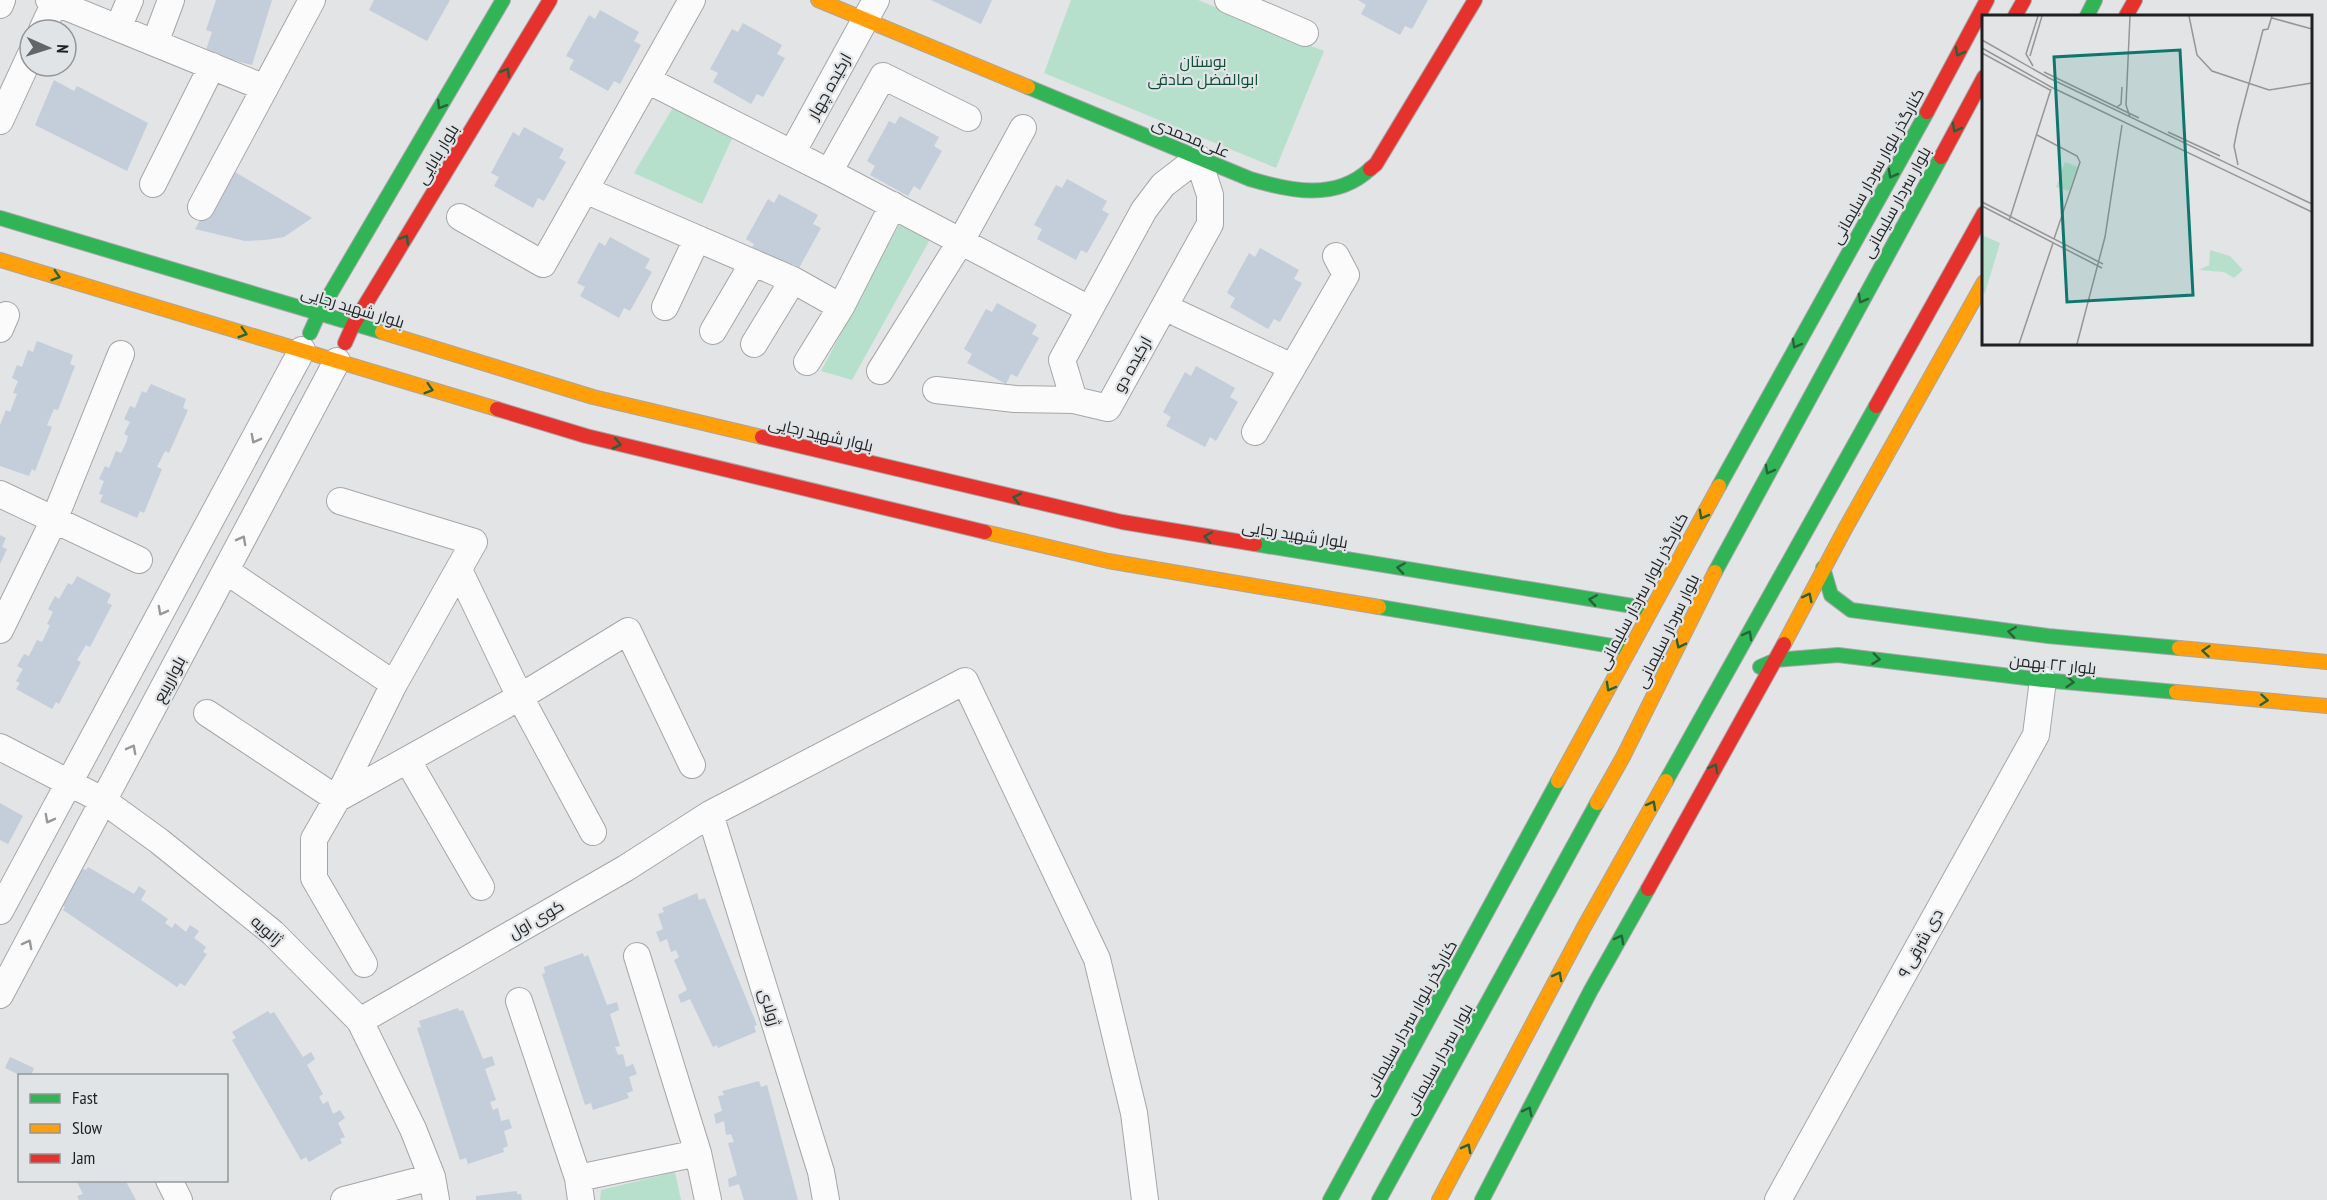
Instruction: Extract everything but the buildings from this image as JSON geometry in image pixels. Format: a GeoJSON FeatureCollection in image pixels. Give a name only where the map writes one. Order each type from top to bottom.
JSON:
{"type":"FeatureCollection","features":[{"type":"Feature","properties":{"kind":"main road","name":"بلوار بابایی"},"geometry":{"type":"LineString","coordinates":[[302,351],[319,313],[360,262],[503,0]]}},
{"type":"Feature","properties":{"kind":"main road","name":"بلوار بابایی"},"geometry":{"type":"LineString","coordinates":[[337,361],[353,325],[550,0]]}},
{"type":"Feature","properties":{"kind":"main road","name":"علی‌محمدی"},"geometry":{"type":"LineString","coordinates":[[818,0],[871,10],[1198,158],[1250,179],[1284,189],[1314,191],[1336,188],[1357,180],[1376,164],[1475,0]]}},
{"type":"Feature","properties":{"kind":"main road","name":"کنارگذر بلوار سردار سلیمانی"},"geometry":{"type":"LineString","coordinates":[[1330,1200],[1651,609],[1987,0]]}},
{"type":"Feature","properties":{"kind":"main road"},"geometry":{"type":"LineString","coordinates":[[2016,15],[2024,0]]}},
{"type":"Feature","properties":{"kind":"main road"},"geometry":{"type":"LineString","coordinates":[[2088,15],[2096,0]]}},
{"type":"Feature","properties":{"kind":"main road"},"geometry":{"type":"LineString","coordinates":[[2127,15],[2135,0]]}},
{"type":"Feature","properties":{"kind":"main road","name":"بلوار سردار سلیمانی"},"geometry":{"type":"LineString","coordinates":[[1379,1200],[1623,757],[1732,538],[1982,78]]}},
{"type":"Feature","properties":{"kind":"main road"},"geometry":{"type":"LineString","coordinates":[[1921,123],[1949,104],[1977,90]]}},
{"type":"Feature","properties":{"kind":"main road"},"geometry":{"type":"LineString","coordinates":[[1439,1200],[1584,927],[1982,215]]}},
{"type":"Feature","properties":{"kind":"main road","name":"بلوار شهید رجایی"},"geometry":{"type":"LineString","coordinates":[[0,218],[593,397],[1122,522],[1651,609]]}},
{"type":"Feature","properties":{"kind":"main road"},"geometry":{"type":"LineString","coordinates":[[0,260],[586,436],[1108,561],[1630,649]]}},
{"type":"Feature","properties":{"kind":"main road"},"geometry":{"type":"LineString","coordinates":[[360,262],[374,273],[386,270]]}},
{"type":"Feature","properties":{"kind":"main road"},"geometry":{"type":"LineString","coordinates":[[1482,1200],[1591,990],[1776,660],[1824,568],[1982,284]]}},
{"type":"Feature","properties":{"kind":"main road","name":"بلوار ۲۲ بهمن"},"geometry":{"type":"LineString","coordinates":[[1824,568],[1832,595],[1846,613],[2048,636],[2327,662]]}},
{"type":"Feature","properties":{"kind":"main road"},"geometry":{"type":"LineString","coordinates":[[1442,618],[1451,613],[1458,599],[1454,577]]}},
{"type":"Feature","properties":{"kind":"main road","name":"بلوار ۲۲ بهمن"},"geometry":{"type":"LineString","coordinates":[[1711,701],[1746,674],[1776,660],[1836,650],[2043,680],[2327,706]]}},
{"type":"Feature","properties":{"kind":"main road"},"geometry":{"type":"LineString","coordinates":[[1497,983],[1498,1006],[1502,1011]]}},
{"type":"Feature","properties":{"kind":"main road"},"geometry":{"type":"LineString","coordinates":[[1513,1021],[1536,1018]]}},
{"type":"Feature","properties":{"kind":"main road"},"geometry":{"type":"LineString","coordinates":[[1449,1072],[1467,1059],[1477,1058]]}},
{"type":"Feature","properties":{"kind":"main road"},"geometry":{"type":"LineString","coordinates":[[1489,1069],[1494,1074],[1497,1089]]}},
{"type":"Feature","properties":{"kind":"street"},"geometry":{"type":"LineString","coordinates":[[0,6],[2,0]]}},
{"type":"Feature","properties":{"kind":"street"},"geometry":{"type":"LineString","coordinates":[[118,28],[130,0]]}},
{"type":"Feature","properties":{"kind":"street"},"geometry":{"type":"LineString","coordinates":[[154,43],[171,0]]}},
{"type":"Feature","properties":{"kind":"street"},"geometry":{"type":"LineString","coordinates":[[201,207],[312,0]]}},
{"type":"Feature","properties":{"kind":"street"},"geometry":{"type":"LineString","coordinates":[[460,217],[543,264],[692,0]]}},
{"type":"Feature","properties":{"kind":"street"},"geometry":{"type":"LineString","coordinates":[[1228,0],[1305,33]]}},
{"type":"Feature","properties":{"kind":"street"},"geometry":{"type":"LineString","coordinates":[[46,18],[52,1],[265,87]]}},
{"type":"Feature","properties":{"kind":"street","name":"ارکیده چهار"},"geometry":{"type":"LineString","coordinates":[[792,153],[871,10]]}},
{"type":"Feature","properties":{"kind":"street"},"geometry":{"type":"LineString","coordinates":[[153,184],[212,66]]}},
{"type":"Feature","properties":{"kind":"street"},"geometry":{"type":"LineString","coordinates":[[829,172],[883,76],[968,118]]}},
{"type":"Feature","properties":{"kind":"street"},"geometry":{"type":"LineString","coordinates":[[0,121],[20,78]]}},
{"type":"Feature","properties":{"kind":"street"},"geometry":{"type":"LineString","coordinates":[[647,80],[829,172],[1089,309]]}},
{"type":"Feature","properties":{"kind":"street"},"geometry":{"type":"LineString","coordinates":[[880,371],[961,241],[1023,128]]}},
{"type":"Feature","properties":{"kind":"street"},"geometry":{"type":"LineString","coordinates":[[936,390],[1015,399],[1074,400],[1062,360],[1144,210],[1163,185],[1198,158]]}},
{"type":"Feature","properties":{"kind":"street","name":"ارکیده دو"},"geometry":{"type":"LineString","coordinates":[[1074,400],[1108,408],[1210,224],[1210,195],[1198,158]]}},
{"type":"Feature","properties":{"kind":"street"},"geometry":{"type":"LineString","coordinates":[[585,190],[793,280],[841,307]]}},
{"type":"Feature","properties":{"kind":"street"},"geometry":{"type":"LineString","coordinates":[[807,362],[841,307],[893,206]]}},
{"type":"Feature","properties":{"kind":"street"},"geometry":{"type":"LineString","coordinates":[[665,307],[698,239]]}},
{"type":"Feature","properties":{"kind":"street"},"geometry":{"type":"LineString","coordinates":[[1255,432],[1347,275],[1336,256]]}},
{"type":"Feature","properties":{"kind":"street"},"geometry":{"type":"LineString","coordinates":[[713,331],[753,263]]}},
{"type":"Feature","properties":{"kind":"street"},"geometry":{"type":"LineString","coordinates":[[754,344],[793,280]]}},
{"type":"Feature","properties":{"kind":"street"},"geometry":{"type":"LineString","coordinates":[[1164,307],[1292,367]]}},
{"type":"Feature","properties":{"kind":"street"},"geometry":{"type":"LineString","coordinates":[[0,911],[302,351]]}},
{"type":"Feature","properties":{"kind":"street"},"geometry":{"type":"LineString","coordinates":[[0,630],[54,520],[121,354]]}},
{"type":"Feature","properties":{"kind":"street","name":"بلوارربیع"},"geometry":{"type":"LineString","coordinates":[[0,995],[337,361]]}},
{"type":"Feature","properties":{"kind":"street"},"geometry":{"type":"LineString","coordinates":[[275,401],[282,398],[297,399],[306,411],[306,418]]}},
{"type":"Feature","properties":{"kind":"street"},"geometry":{"type":"LineString","coordinates":[[0,494],[139,560]]}},
{"type":"Feature","properties":{"kind":"street"},"geometry":{"type":"LineString","coordinates":[[340,501],[474,542],[394,684],[337,799],[314,839],[314,878],[364,964]]}},
{"type":"Feature","properties":{"kind":"street"},"geometry":{"type":"LineString","coordinates":[[459,570],[520,697],[593,832]]}},
{"type":"Feature","properties":{"kind":"street"},"geometry":{"type":"LineString","coordinates":[[226,571],[394,684]]}},
{"type":"Feature","properties":{"kind":"street"},"geometry":{"type":"LineString","coordinates":[[337,799],[520,697],[628,631],[692,765]]}},
{"type":"Feature","properties":{"kind":"street","name":"۹ دی شرقی"},"geometry":{"type":"LineString","coordinates":[[1778,1200],[2036,735],[2043,680]]}},
{"type":"Feature","properties":{"kind":"street","name":"کوی اول"},"geometry":{"type":"LineString","coordinates":[[360,1021],[626,868],[710,814],[965,681],[1097,959],[1134,1113],[1145,1200]]}},
{"type":"Feature","properties":{"kind":"street"},"geometry":{"type":"LineString","coordinates":[[207,713],[337,799]]}},
{"type":"Feature","properties":{"kind":"street","name":"ژانویه"},"geometry":{"type":"LineString","coordinates":[[0,747],[104,801],[159,841],[273,933],[360,1021],[413,1129],[434,1189]]}},
{"type":"Feature","properties":{"kind":"street"},"geometry":{"type":"LineString","coordinates":[[408,760],[481,887]]}},
{"type":"Feature","properties":{"kind":"street","name":"ژولای"},"geometry":{"type":"LineString","coordinates":[[710,814],[821,1172],[826,1200]]}},
{"type":"Feature","properties":{"kind":"street"},"geometry":{"type":"LineString","coordinates":[[637,956],[698,1153],[708,1200]]}},
{"type":"Feature","properties":{"kind":"street"},"geometry":{"type":"LineString","coordinates":[[519,1001],[579,1189],[698,1153]]}},
{"type":"Feature","properties":{"kind":"street"},"geometry":{"type":"LineString","coordinates":[[170,1182],[179,1200]]}},
{"type":"Feature","properties":{"kind":"street"},"geometry":{"type":"LineString","coordinates":[[344,1200],[434,1189]]}},
{"type":"Feature","properties":{"kind":"green space","name":"بوستان ابوالفضل صادقی"},"geometry":{"type":"Polygon","coordinates":[[[1071,0],[1198,0],[1324,51],[1276,168],[1044,73],[1071,0]]]}},
{"type":"Feature","properties":{"kind":"green space"},"geometry":{"type":"Polygon","coordinates":[[[675,104],[735,132],[702,204],[634,173],[675,104]]]}},
{"type":"Feature","properties":{"kind":"green space"},"geometry":{"type":"Polygon","coordinates":[[[900,223],[933,234],[852,380],[821,371],[900,223]]]}},
{"type":"Feature","properties":{"kind":"green space"},"geometry":{"type":"Polygon","coordinates":[[[675,1172],[681,1200],[600,1200],[601,1190],[675,1172]]]}},
{"type":"Feature","properties":{"kind":"traffic: fast"},"geometry":{"type":"LineString","coordinates":[[310,333],[319,313],[503,0]]}},
{"type":"Feature","properties":{"kind":"traffic: fast"},"geometry":{"type":"LineString","coordinates":[[2088,15],[2095,0]]}},
{"type":"Feature","properties":{"kind":"traffic: fast"},"geometry":{"type":"LineString","coordinates":[[1028,87],[1250,179],[1281,187],[1312,190],[1343,186],[1370,169]]}},
{"type":"Feature","properties":{"kind":"traffic: fast"},"geometry":{"type":"LineString","coordinates":[[1719,486],[1927,112]]}},
{"type":"Feature","properties":{"kind":"traffic: fast"},"geometry":{"type":"LineString","coordinates":[[1715,572],[1941,157]]}},
{"type":"Feature","properties":{"kind":"traffic: fast"},"geometry":{"type":"LineString","coordinates":[[0,218],[382,332]]}},
{"type":"Feature","properties":{"kind":"traffic: fast"},"geometry":{"type":"LineString","coordinates":[[1666,781],[1876,406]]}},
{"type":"Feature","properties":{"kind":"traffic: fast"},"geometry":{"type":"LineString","coordinates":[[1255,544],[1651,609]]}},
{"type":"Feature","properties":{"kind":"traffic: fast"},"geometry":{"type":"LineString","coordinates":[[1823,568],[1831,595],[1851,610],[2048,636],[2179,648]]}},
{"type":"Feature","properties":{"kind":"traffic: fast"},"geometry":{"type":"LineString","coordinates":[[1379,607],[1630,649]]}},
{"type":"Feature","properties":{"kind":"traffic: fast"},"geometry":{"type":"LineString","coordinates":[[1760,667],[1776,660],[1838,655],[2043,680],[2176,692]]}},
{"type":"Feature","properties":{"kind":"traffic: fast"},"geometry":{"type":"LineString","coordinates":[[1330,1200],[1558,781]]}},
{"type":"Feature","properties":{"kind":"traffic: fast"},"geometry":{"type":"LineString","coordinates":[[1379,1200],[1597,803]]}},
{"type":"Feature","properties":{"kind":"traffic: fast"},"geometry":{"type":"LineString","coordinates":[[1482,1200],[1591,990],[1648,889]]}},
{"type":"Feature","properties":{"kind":"traffic: slow"},"geometry":{"type":"LineString","coordinates":[[818,0],[1028,87]]}},
{"type":"Feature","properties":{"kind":"traffic: slow"},"geometry":{"type":"LineString","coordinates":[[0,260],[497,409]]}},
{"type":"Feature","properties":{"kind":"traffic: slow"},"geometry":{"type":"LineString","coordinates":[[1784,644],[1845,529],[1982,286]]}},
{"type":"Feature","properties":{"kind":"traffic: slow"},"geometry":{"type":"LineString","coordinates":[[382,332],[593,397],[762,437]]}},
{"type":"Feature","properties":{"kind":"traffic: slow"},"geometry":{"type":"LineString","coordinates":[[1558,781],[1719,486]]}},
{"type":"Feature","properties":{"kind":"traffic: slow"},"geometry":{"type":"LineString","coordinates":[[985,532],[1108,561],[1379,607]]}},
{"type":"Feature","properties":{"kind":"traffic: slow"},"geometry":{"type":"LineString","coordinates":[[1597,803],[1623,757],[1715,572]]}},
{"type":"Feature","properties":{"kind":"traffic: slow"},"geometry":{"type":"LineString","coordinates":[[2179,648],[2327,662]]}},
{"type":"Feature","properties":{"kind":"traffic: slow"},"geometry":{"type":"LineString","coordinates":[[2176,692],[2327,706]]}},
{"type":"Feature","properties":{"kind":"traffic: slow"},"geometry":{"type":"LineString","coordinates":[[1439,1200],[1584,927],[1666,781]]}},
{"type":"Feature","properties":{"kind":"traffic: jam"},"geometry":{"type":"LineString","coordinates":[[345,343],[353,325],[550,0]]}},
{"type":"Feature","properties":{"kind":"traffic: jam"},"geometry":{"type":"LineString","coordinates":[[1370,169],[1376,164],[1475,0]]}},
{"type":"Feature","properties":{"kind":"traffic: jam"},"geometry":{"type":"LineString","coordinates":[[1927,112],[1987,0]]}},
{"type":"Feature","properties":{"kind":"traffic: jam"},"geometry":{"type":"LineString","coordinates":[[2016,15],[2024,0]]}},
{"type":"Feature","properties":{"kind":"traffic: jam"},"geometry":{"type":"LineString","coordinates":[[2127,15],[2135,0]]}},
{"type":"Feature","properties":{"kind":"traffic: jam"},"geometry":{"type":"LineString","coordinates":[[1941,157],[1982,81]]}},
{"type":"Feature","properties":{"kind":"traffic: jam"},"geometry":{"type":"LineString","coordinates":[[1876,406],[1982,217]]}},
{"type":"Feature","properties":{"kind":"traffic: jam"},"geometry":{"type":"LineString","coordinates":[[497,409],[586,436],[985,532]]}},
{"type":"Feature","properties":{"kind":"traffic: jam"},"geometry":{"type":"LineString","coordinates":[[762,437],[1122,522],[1255,544]]}},
{"type":"Feature","properties":{"kind":"traffic: jam"},"geometry":{"type":"LineString","coordinates":[[1648,889],[1784,644]]}}]}
